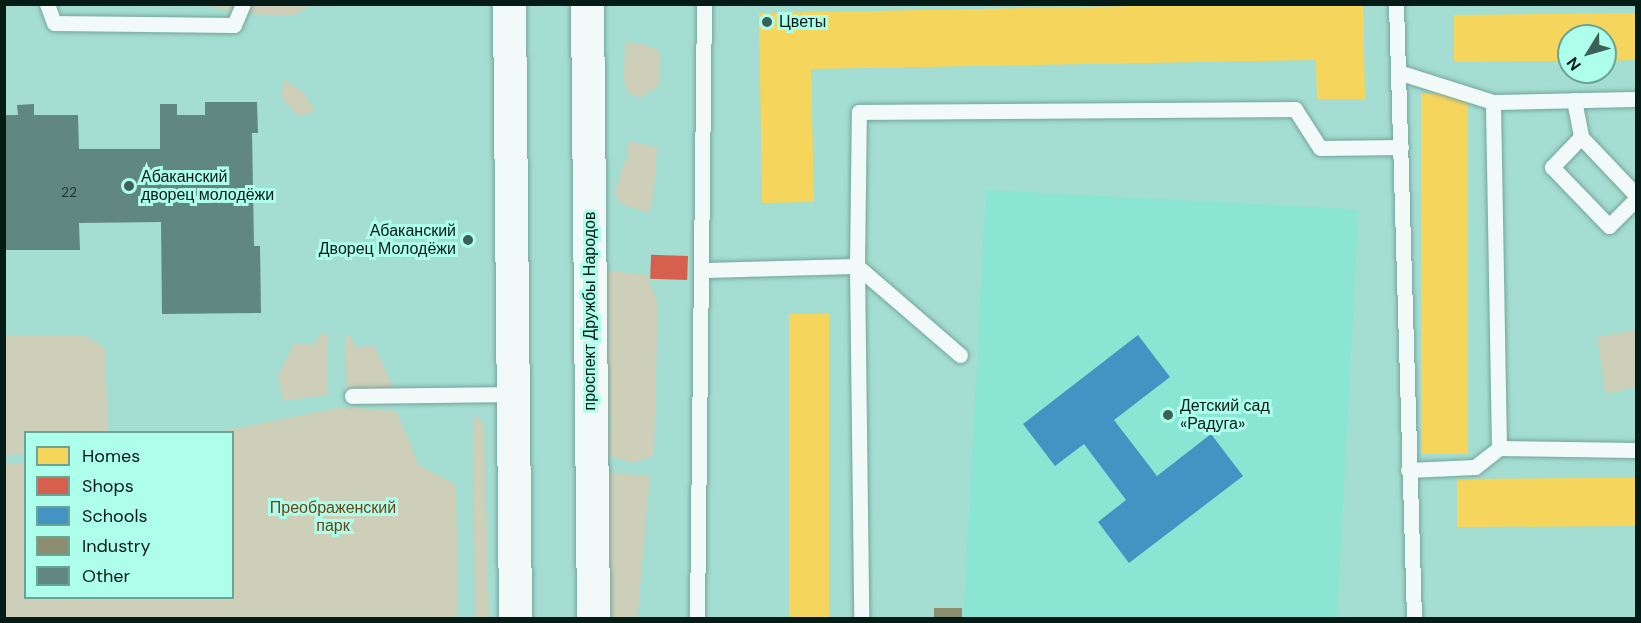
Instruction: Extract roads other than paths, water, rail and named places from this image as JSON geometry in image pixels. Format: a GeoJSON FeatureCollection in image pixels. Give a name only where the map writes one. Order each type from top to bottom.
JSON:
{"type":"FeatureCollection","features":[{"type":"Feature","properties":{"kind":"main road"},"geometry":{"type":"LineString","coordinates":[[509,4],[511,394],[515,618]]}},
{"type":"Feature","properties":{"kind":"main road","name":"проспект Дружбы Народов"},"geometry":{"type":"LineString","coordinates":[[587,4],[592,618]]}},
{"type":"Feature","properties":{"kind":"lane"},"geometry":{"type":"LineString","coordinates":[[47,4],[54,23],[234,25],[243,4]]}},
{"type":"Feature","properties":{"kind":"lane"},"geometry":{"type":"LineString","coordinates":[[697,618],[703,270],[704,4]]}},
{"type":"Feature","properties":{"kind":"lane"},"geometry":{"type":"LineString","coordinates":[[1396,4],[1414,618]]}},
{"type":"Feature","properties":{"kind":"lane"},"geometry":{"type":"LineString","coordinates":[[1398,72],[1493,102],[1636,99]]}},
{"type":"Feature","properties":{"kind":"lane"},"geometry":{"type":"LineString","coordinates":[[1574,100],[1581,137],[1636,197],[1609,226],[1552,167],[1581,137]]}},
{"type":"Feature","properties":{"kind":"lane"},"geometry":{"type":"LineString","coordinates":[[1493,102],[1499,448]]}},
{"type":"Feature","properties":{"kind":"lane"},"geometry":{"type":"LineString","coordinates":[[861,618],[857,266],[859,112],[1295,110],[1320,148],[1401,147]]}},
{"type":"Feature","properties":{"kind":"lane"},"geometry":{"type":"LineString","coordinates":[[703,270],[857,266],[960,356]]}},
{"type":"Feature","properties":{"kind":"lane"},"geometry":{"type":"LineString","coordinates":[[352,396],[511,394]]}},
{"type":"Feature","properties":{"kind":"lane"},"geometry":{"type":"LineString","coordinates":[[1408,470],[1475,467],[1499,448],[1636,450]]}},
{"type":"Feature","properties":{"kind":"place","name":"Цветы"},"geometry":{"type":"Point","coordinates":[767,22]}},
{"type":"Feature","properties":{"kind":"place","name":"Абаканский дворец молодёжи"},"geometry":{"type":"Point","coordinates":[129,186]}},
{"type":"Feature","properties":{"kind":"place","name":"Абаканский Дворец Молодёжи"},"geometry":{"type":"Point","coordinates":[468,240]}},
{"type":"Feature","properties":{"kind":"place","name":"Детский сад «Радуга»"},"geometry":{"type":"Point","coordinates":[1168,415]}},
{"type":"Feature","properties":{"kind":"park label","name":"Преображенский парк"},"geometry":{"type":"Point","coordinates":[333,517]}}]}
